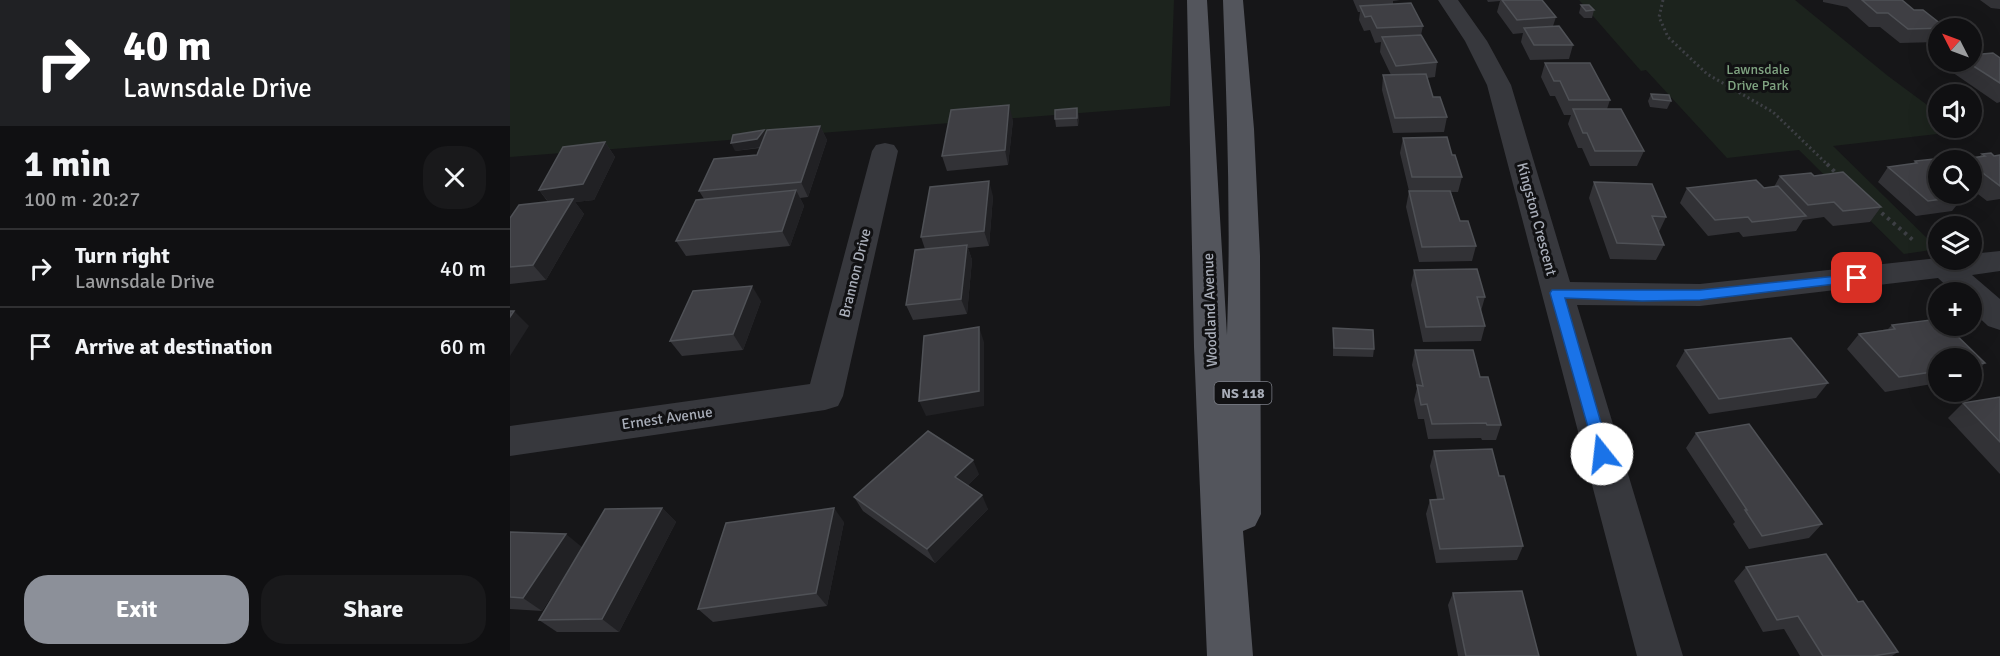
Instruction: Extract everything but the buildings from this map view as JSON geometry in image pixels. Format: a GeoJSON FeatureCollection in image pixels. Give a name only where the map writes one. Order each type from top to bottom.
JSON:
{"type":"FeatureCollection","features":[{"type":"Feature","properties":{"kind":"main road","name":"Woodland Avenue"},"geometry":{"type":"LineString","coordinates":[[1197,0],[1211,347],[1230,656]]}},
{"type":"Feature","properties":{"kind":"main road","name":"Woodland Avenue"},"geometry":{"type":"LineString","coordinates":[[1233,0],[1241,129],[1245,256],[1239,656]]}},
{"type":"Feature","properties":{"kind":"street","name":"Kingston Crescent"},"geometry":{"type":"LineString","coordinates":[[1448,0],[1476,41],[1499,85],[1660,656]]}},
{"type":"Feature","properties":{"kind":"street","name":"Brannon Drive"},"geometry":{"type":"LineString","coordinates":[[825,396],[885,151]]}},
{"type":"Feature","properties":{"kind":"street"},"geometry":{"type":"LineString","coordinates":[[1982,263],[2000,261]]}},
{"type":"Feature","properties":{"kind":"street"},"geometry":{"type":"LineString","coordinates":[[1557,293],[1642,297],[1700,295],[1928,270]]}},
{"type":"Feature","properties":{"kind":"street"},"geometry":{"type":"LineString","coordinates":[[1948,270],[2000,318]]}},
{"type":"Feature","properties":{"kind":"street","name":"Ernest Avenue"},"geometry":{"type":"LineString","coordinates":[[510,441],[825,396]]}},
{"type":"Feature","properties":{"kind":"path"},"geometry":{"type":"LineString","coordinates":[[1664,0],[1659,17],[1668,37],[1707,74],[1773,112],[1842,178]]}},
{"type":"Feature","properties":{"kind":"path"},"geometry":{"type":"LineString","coordinates":[[1874,207],[1928,253]]}},
{"type":"Feature","properties":{"kind":"green space"},"geometry":{"type":"Polygon","coordinates":[[[510,0],[1174,0],[1170,106],[510,157],[510,0]]]}},
{"type":"Feature","properties":{"kind":"green space","name":"Lawnsdale Drive Park"},"geometry":{"type":"Polygon","coordinates":[[[1579,0],[1795,0],[1928,106],[1928,135],[1833,146],[1928,239],[1928,250],[1904,254],[1799,150],[1727,158],[1646,70],[1641,71],[1579,0]]]}},
{"type":"Feature","properties":{"kind":"route"},"geometry":{"type":"LineString","coordinates":[[1602,454],[1557,293],[1642,297],[1700,295],[1857,278]]}}]}
